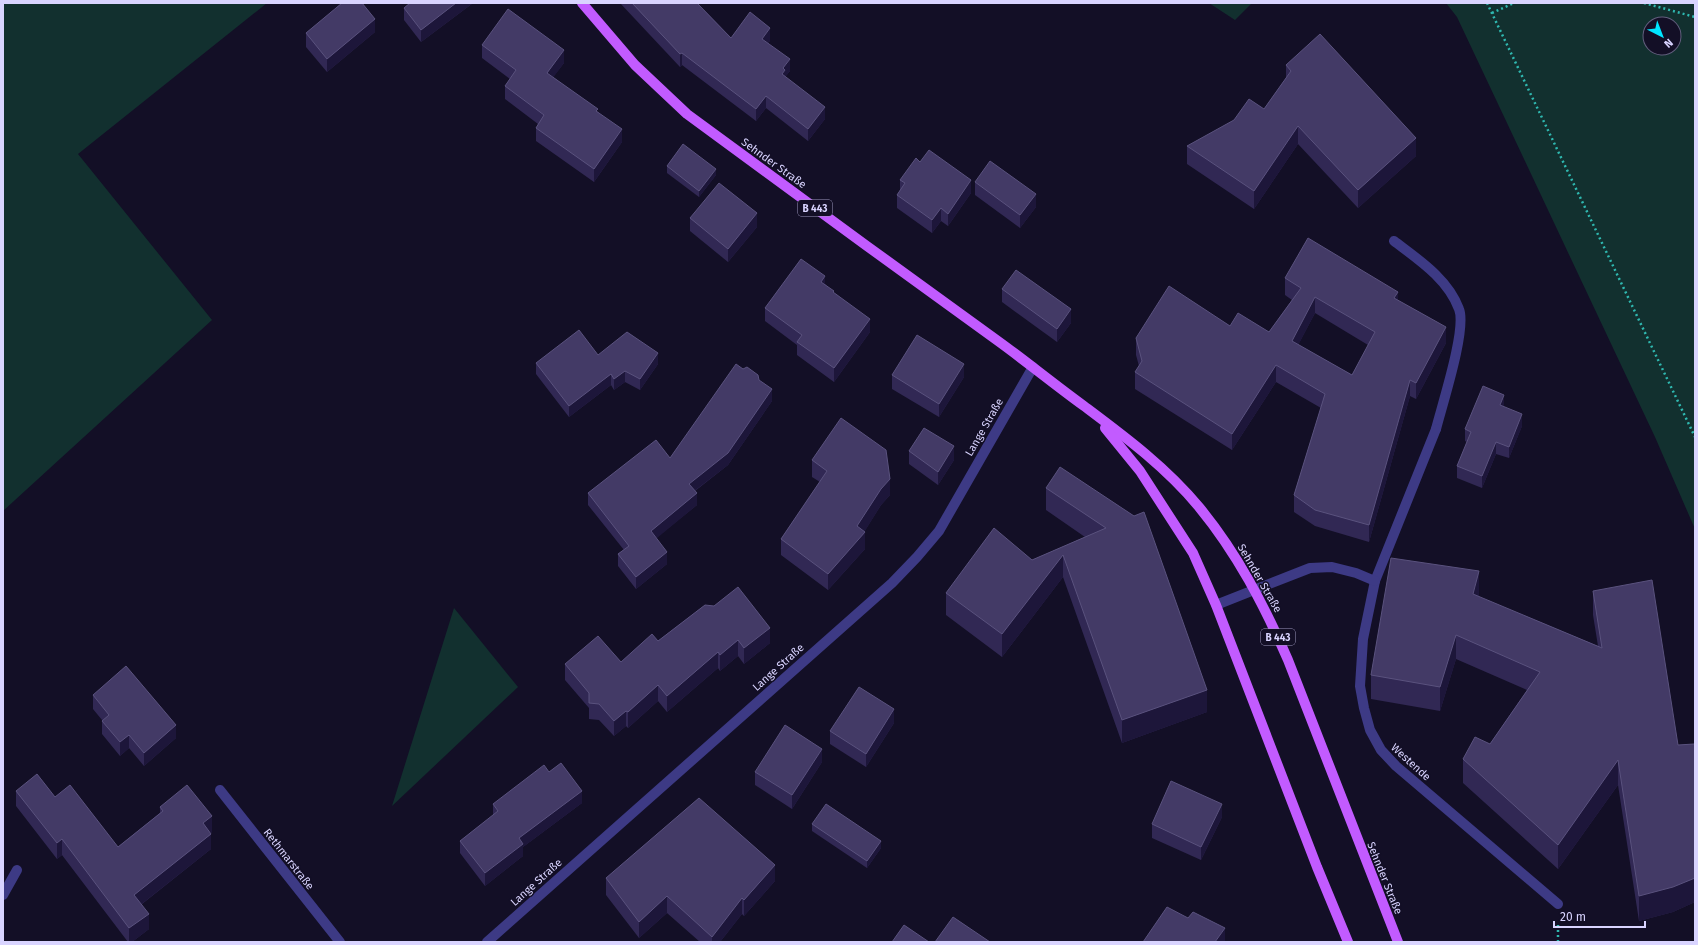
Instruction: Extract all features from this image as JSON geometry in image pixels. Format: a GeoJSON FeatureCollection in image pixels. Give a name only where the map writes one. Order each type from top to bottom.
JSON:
{"type":"FeatureCollection","features":[{"type":"Feature","properties":{"kind":"main road","name":"Sehnder Straße"},"geometry":{"type":"LineString","coordinates":[[582,3],[635,65],[687,114],[1033,367],[1130,441],[1165,472],[1198,506],[1224,541],[1256,590],[1288,660],[1398,942]]}},
{"type":"Feature","properties":{"kind":"main road","name":"Sehnder Straße"},"geometry":{"type":"LineString","coordinates":[[1066,393],[1099,421],[1122,446],[1193,553],[1216,605],[1348,942]]}},
{"type":"Feature","properties":{"kind":"street","name":"Westende"},"geometry":{"type":"LineString","coordinates":[[1394,241],[1433,271],[1450,291],[1460,310],[1460,337],[1436,429],[1375,581],[1363,639],[1360,686],[1370,730],[1381,750],[1396,766],[1558,904]]}},
{"type":"Feature","properties":{"kind":"street","name":"Lange Straße"},"geometry":{"type":"LineString","coordinates":[[487,942],[886,588],[917,557],[939,531],[1033,367]]}},
{"type":"Feature","properties":{"kind":"street"},"geometry":{"type":"LineString","coordinates":[[1216,605],[1310,568],[1332,567],[1356,573],[1375,581]]}},
{"type":"Feature","properties":{"kind":"street","name":"Rethmarstraße"},"geometry":{"type":"LineString","coordinates":[[220,790],[340,942]]}},
{"type":"Feature","properties":{"kind":"street"},"geometry":{"type":"LineString","coordinates":[[3,895],[17,870]]}},
{"type":"Feature","properties":{"kind":"path"},"geometry":{"type":"LineString","coordinates":[[1487,3],[1695,437]]}},
{"type":"Feature","properties":{"kind":"path"},"geometry":{"type":"LineString","coordinates":[[1492,13],[1514,3]]}},
{"type":"Feature","properties":{"kind":"path"},"geometry":{"type":"LineString","coordinates":[[1644,3],[1695,17]]}},
{"type":"Feature","properties":{"kind":"green space"},"geometry":{"type":"Polygon","coordinates":[[[3,3],[267,3],[78,154],[212,320],[3,511],[3,3]]]}},
{"type":"Feature","properties":{"kind":"green space"},"geometry":{"type":"Polygon","coordinates":[[[1209,3],[1252,3],[1235,20],[1209,3]]]}},
{"type":"Feature","properties":{"kind":"green space"},"geometry":{"type":"Polygon","coordinates":[[[1446,3],[1695,3],[1695,529],[1655,437],[1457,17],[1446,3]]]}},
{"type":"Feature","properties":{"kind":"green space"},"geometry":{"type":"Polygon","coordinates":[[[454,608],[518,687],[392,806],[454,608]]]}},
{"type":"Feature","properties":{"kind":"building"},"geometry":{"type":"Polygon","coordinates":[[[342,3],[362,3],[375,19],[327,59],[306,33],[342,3]]]}},
{"type":"Feature","properties":{"kind":"building"},"geometry":{"type":"Polygon","coordinates":[[[410,3],[456,3],[421,30],[404,8],[410,3]]]}},
{"type":"Feature","properties":{"kind":"building"},"geometry":{"type":"Polygon","coordinates":[[[632,3],[697,3],[731,38],[750,12],[770,28],[762,39],[790,59],[783,68],[785,70],[782,74],[825,107],[808,129],[766,96],[756,109],[682,53],[680,54],[632,3]]]}},
{"type":"Feature","properties":{"kind":"building"},"geometry":{"type":"Polygon","coordinates":[[[508,9],[564,50],[547,73],[598,109],[596,111],[622,129],[594,169],[536,128],[544,115],[505,86],[516,70],[482,45],[508,9]]]}},
{"type":"Feature","properties":{"kind":"building"},"geometry":{"type":"Polygon","coordinates":[[[1320,34],[1416,138],[1358,190],[1298,126],[1254,191],[1187,146],[1234,120],[1249,99],[1264,109],[1291,71],[1286,65],[1320,34]]]}},
{"type":"Feature","properties":{"kind":"building"},"geometry":{"type":"Polygon","coordinates":[[[683,144],[716,169],[699,191],[667,166],[683,144]]]}},
{"type":"Feature","properties":{"kind":"building"},"geometry":{"type":"Polygon","coordinates":[[[929,150],[971,180],[948,214],[941,208],[932,220],[897,195],[905,183],[900,180],[916,158],[920,162],[929,150]]]}},
{"type":"Feature","properties":{"kind":"building"},"geometry":{"type":"Polygon","coordinates":[[[990,161],[1036,194],[1020,215],[975,182],[990,161]]]}},
{"type":"Feature","properties":{"kind":"building"},"geometry":{"type":"Polygon","coordinates":[[[719,183],[757,213],[728,249],[690,218],[719,183]]]}},
{"type":"Feature","properties":{"kind":"building"},"geometry":{"type":"Polygon","coordinates":[[[1308,238],[1398,292],[1394,298],[1446,327],[1416,383],[1410,380],[1369,525],[1315,510],[1294,495],[1325,394],[1276,365],[1232,434],[1135,372],[1142,361],[1136,338],[1169,286],[1230,326],[1238,313],[1269,332],[1301,288],[1285,278],[1308,238]],[[1315,297],[1292,341],[1352,375],[1375,332],[1315,297]]]}},
{"type":"Feature","properties":{"kind":"building"},"geometry":{"type":"Polygon","coordinates":[[[801,259],[825,276],[821,282],[870,319],[834,368],[797,342],[802,335],[765,308],[801,259]]]}},
{"type":"Feature","properties":{"kind":"building"},"geometry":{"type":"Polygon","coordinates":[[[1016,270],[1071,309],[1057,329],[1002,289],[1016,270]]]}},
{"type":"Feature","properties":{"kind":"building"},"geometry":{"type":"Polygon","coordinates":[[[579,330],[598,355],[627,332],[658,353],[640,379],[625,371],[614,379],[611,374],[569,406],[536,363],[579,330]]]}},
{"type":"Feature","properties":{"kind":"building"},"geometry":{"type":"Polygon","coordinates":[[[917,335],[964,364],[939,404],[892,375],[917,335]]]}},
{"type":"Feature","properties":{"kind":"building"},"geometry":{"type":"Polygon","coordinates":[[[736,364],[743,369],[747,367],[758,375],[759,380],[772,389],[728,453],[689,484],[697,493],[651,531],[667,552],[636,577],[618,554],[629,546],[588,493],[656,440],[670,458],[736,364]]]}},
{"type":"Feature","properties":{"kind":"building"},"geometry":{"type":"Polygon","coordinates":[[[1483,386],[1504,395],[1500,405],[1522,414],[1509,447],[1496,442],[1482,476],[1457,466],[1471,432],[1465,429],[1483,386]]]}},
{"type":"Feature","properties":{"kind":"building"},"geometry":{"type":"Polygon","coordinates":[[[841,418],[886,450],[890,479],[881,489],[857,526],[865,532],[828,574],[781,539],[827,471],[812,460],[841,418]]]}},
{"type":"Feature","properties":{"kind":"building"},"geometry":{"type":"Polygon","coordinates":[[[924,428],[954,446],[938,472],[909,451],[924,428]]]}},
{"type":"Feature","properties":{"kind":"building"},"geometry":{"type":"Polygon","coordinates":[[[1060,467],[1134,516],[1144,512],[1207,690],[1122,720],[1063,555],[1002,634],[946,593],[994,528],[1032,560],[1106,528],[1046,488],[1060,467]]]}},
{"type":"Feature","properties":{"kind":"building"},"geometry":{"type":"Polygon","coordinates":[[[1391,558],[1479,571],[1473,594],[1602,648],[1593,591],[1652,580],[1678,745],[1695,745],[1695,878],[1673,887],[1639,896],[1618,760],[1558,845],[1463,759],[1475,737],[1490,744],[1540,672],[1456,635],[1440,687],[1371,675],[1391,558]]]}},
{"type":"Feature","properties":{"kind":"building"},"geometry":{"type":"Polygon","coordinates":[[[738,587],[770,628],[744,648],[738,640],[720,655],[718,652],[667,696],[658,685],[628,712],[626,711],[614,721],[599,704],[589,703],[589,693],[565,664],[598,636],[621,662],[652,634],[658,641],[705,605],[714,606],[738,587]]]}},
{"type":"Feature","properties":{"kind":"building"},"geometry":{"type":"Polygon","coordinates":[[[126,666],[176,725],[144,753],[129,735],[120,742],[102,721],[109,715],[93,695],[126,666]]]}},
{"type":"Feature","properties":{"kind":"building"},"geometry":{"type":"Polygon","coordinates":[[[859,687],[894,709],[866,754],[830,731],[859,687]]]}},
{"type":"Feature","properties":{"kind":"building"},"geometry":{"type":"Polygon","coordinates":[[[785,725],[822,749],[792,795],[755,772],[785,725]]]}},
{"type":"Feature","properties":{"kind":"building"},"geometry":{"type":"Polygon","coordinates":[[[561,763],[582,791],[519,838],[523,844],[485,873],[460,841],[498,811],[493,804],[544,765],[549,772],[561,763]]]}},
{"type":"Feature","properties":{"kind":"building"},"geometry":{"type":"Polygon","coordinates":[[[37,774],[55,797],[70,785],[118,847],[163,811],[160,807],[187,785],[212,816],[203,823],[211,834],[134,895],[149,914],[129,928],[62,839],[57,843],[16,791],[37,774]]]}},
{"type":"Feature","properties":{"kind":"building"},"geometry":{"type":"Polygon","coordinates":[[[1171,781],[1222,804],[1201,847],[1152,824],[1171,781]]]}},
{"type":"Feature","properties":{"kind":"building"},"geometry":{"type":"Polygon","coordinates":[[[699,798],[775,865],[744,900],[742,898],[712,937],[667,896],[639,922],[606,878],[699,798]]]}},
{"type":"Feature","properties":{"kind":"building"},"geometry":{"type":"Polygon","coordinates":[[[826,804],[881,841],[867,861],[812,824],[826,804]]]}},
{"type":"Feature","properties":{"kind":"building"},"geometry":{"type":"Polygon","coordinates":[[[1167,907],[1188,918],[1193,912],[1225,928],[1215,942],[1143,942],[1167,907]]]}},
{"type":"Feature","properties":{"kind":"building"},"geometry":{"type":"Polygon","coordinates":[[[953,917],[990,942],[935,942],[953,917]]]}},
{"type":"Feature","properties":{"kind":"building"},"geometry":{"type":"Polygon","coordinates":[[[904,925],[929,942],[892,942],[904,925]]]}}]}
